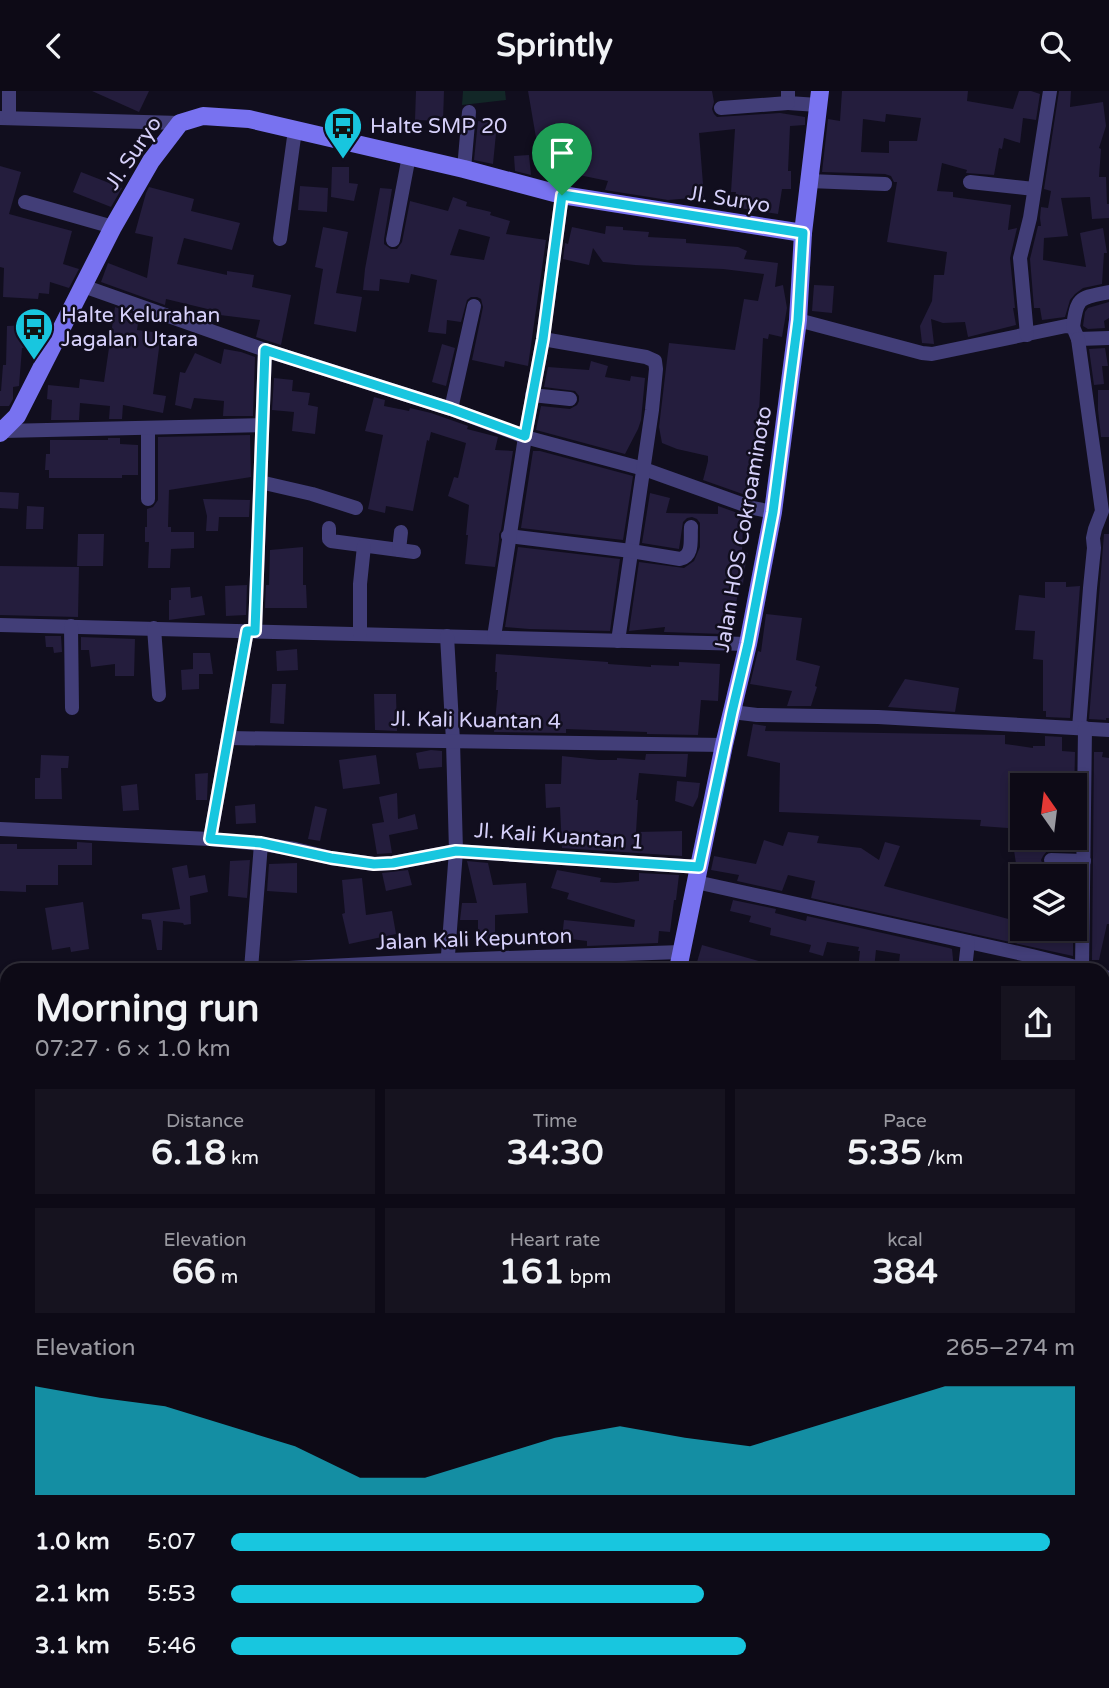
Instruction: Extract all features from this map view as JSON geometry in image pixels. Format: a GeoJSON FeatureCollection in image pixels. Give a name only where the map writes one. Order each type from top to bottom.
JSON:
{"type":"FeatureCollection","features":[{"type":"Feature","properties":{"kind":"main road","name":"Jalan HOS Cokroaminoto"},"geometry":{"type":"LineString","coordinates":[[680,961],[724,745],[748,644],[773,512],[798,320],[803,233],[819,98]]}},
{"type":"Feature","properties":{"kind":"main road","name":"Jl. Suryo"},"geometry":{"type":"LineString","coordinates":[[2,432],[17,416],[113,227],[150,161],[180,123],[203,116],[249,118],[562,195],[803,233]]}},
{"type":"Feature","properties":{"kind":"street"},"geometry":{"type":"LineString","coordinates":[[9,91],[4,118],[180,123]]}},
{"type":"Feature","properties":{"kind":"street"},"geometry":{"type":"LineString","coordinates":[[1027,335],[1020,258],[1030,218],[1050,91]]}},
{"type":"Feature","properties":{"kind":"street"},"geometry":{"type":"LineString","coordinates":[[721,108],[788,97],[819,98]]}},
{"type":"Feature","properties":{"kind":"street"},"geometry":{"type":"LineString","coordinates":[[464,169],[469,112]]}},
{"type":"Feature","properties":{"kind":"street"},"geometry":{"type":"LineString","coordinates":[[280,239],[295,130]]}},
{"type":"Feature","properties":{"kind":"street"},"geometry":{"type":"LineString","coordinates":[[393,240],[409,156]]}},
{"type":"Feature","properties":{"kind":"street"},"geometry":{"type":"LineString","coordinates":[[809,181],[885,184]]}},
{"type":"Feature","properties":{"kind":"street"},"geometry":{"type":"LineString","coordinates":[[970,182],[1034,189]]}},
{"type":"Feature","properties":{"kind":"street"},"geometry":{"type":"LineString","coordinates":[[494,637],[508,536],[543,339],[562,195]]}},
{"type":"Feature","properties":{"kind":"street"},"geometry":{"type":"LineString","coordinates":[[25,202],[113,227]]}},
{"type":"Feature","properties":{"kind":"street"},"geometry":{"type":"LineString","coordinates":[[83,286],[265,350],[451,409],[525,436],[644,469],[773,512]]}},
{"type":"Feature","properties":{"kind":"street"},"geometry":{"type":"LineString","coordinates":[[1083,963],[1082,728],[1093,538],[1102,511],[1075,313],[1083,297],[1109,292]]}},
{"type":"Feature","properties":{"kind":"street"},"geometry":{"type":"LineString","coordinates":[[451,409],[474,306]]}},
{"type":"Feature","properties":{"kind":"street"},"geometry":{"type":"LineString","coordinates":[[798,320],[932,354],[1066,326],[1076,333],[1109,338]]}},
{"type":"Feature","properties":{"kind":"street"},"geometry":{"type":"LineString","coordinates":[[543,339],[646,357],[654,361],[656,369],[618,641]]}},
{"type":"Feature","properties":{"kind":"street"},"geometry":{"type":"LineString","coordinates":[[210,839],[251,631],[265,350]]}},
{"type":"Feature","properties":{"kind":"street"},"geometry":{"type":"LineString","coordinates":[[532,395],[570,399]]}},
{"type":"Feature","properties":{"kind":"street"},"geometry":{"type":"LineString","coordinates":[[2,432],[262,425]]}},
{"type":"Feature","properties":{"kind":"street"},"geometry":{"type":"LineString","coordinates":[[148,428],[148,499]]}},
{"type":"Feature","properties":{"kind":"street"},"geometry":{"type":"LineString","coordinates":[[260,482],[356,508]]}},
{"type":"Feature","properties":{"kind":"street"},"geometry":{"type":"LineString","coordinates":[[508,536],[680,559],[686,558],[689,553],[691,527]]}},
{"type":"Feature","properties":{"kind":"street"},"geometry":{"type":"LineString","coordinates":[[330,528],[331,541],[406,551],[401,532]]}},
{"type":"Feature","properties":{"kind":"street"},"geometry":{"type":"LineString","coordinates":[[359,633],[360,571],[364,546]]}},
{"type":"Feature","properties":{"kind":"street"},"geometry":{"type":"LineString","coordinates":[[0,625],[748,644]]}},
{"type":"Feature","properties":{"kind":"street"},"geometry":{"type":"LineString","coordinates":[[71,626],[72,708]]}},
{"type":"Feature","properties":{"kind":"street"},"geometry":{"type":"LineString","coordinates":[[153,628],[159,695]]}},
{"type":"Feature","properties":{"kind":"street"},"geometry":{"type":"LineString","coordinates":[[447,636],[456,851],[447,963]]}},
{"type":"Feature","properties":{"kind":"street"},"geometry":{"type":"LineString","coordinates":[[732,712],[1109,730]]}},
{"type":"Feature","properties":{"kind":"street","name":"Jl. Kali Kuantan 4"},"geometry":{"type":"LineString","coordinates":[[228,738],[724,745]]}},
{"type":"Feature","properties":{"kind":"street","name":"Jl. Kali Kuantan 1"},"geometry":{"type":"LineString","coordinates":[[0,829],[261,843],[374,864],[456,851],[698,875],[1057,963]]}},
{"type":"Feature","properties":{"kind":"street"},"geometry":{"type":"LineString","coordinates":[[251,963],[261,843]]}},
{"type":"Feature","properties":{"kind":"street"},"geometry":{"type":"LineString","coordinates":[[1051,860],[1084,861]]}},
{"type":"Feature","properties":{"kind":"street"},"geometry":{"type":"LineString","coordinates":[[966,963],[968,942]]}},
{"type":"Feature","properties":{"kind":"street","name":"Jalan Kali Kepunton"},"geometry":{"type":"LineString","coordinates":[[564,963],[680,961]]}},
{"type":"Feature","properties":{"kind":"green space"},"geometry":{"type":"Polygon","coordinates":[[[463,91],[505,91],[506,100],[462,105],[463,91]]]}},
{"type":"Feature","properties":{"kind":"building"},"geometry":{"type":"Polygon","coordinates":[[[92,91],[149,91],[139,112],[92,91]]]}},
{"type":"Feature","properties":{"kind":"building"},"geometry":{"type":"Polygon","coordinates":[[[416,91],[444,91],[443,121],[415,120],[416,91]]]}},
{"type":"Feature","properties":{"kind":"building"},"geometry":{"type":"Polygon","coordinates":[[[528,91],[712,91],[712,109],[717,117],[780,113],[805,117],[805,125],[790,126],[788,171],[791,171],[791,189],[782,189],[778,214],[733,207],[736,192],[731,192],[735,129],[699,133],[704,197],[668,200],[605,190],[608,181],[550,169],[540,161],[528,91]]]}},
{"type":"Feature","properties":{"kind":"building"},"geometry":{"type":"Polygon","coordinates":[[[842,91],[968,91],[967,101],[1013,109],[1019,91],[1040,94],[1036,120],[1023,118],[1020,143],[1004,138],[1002,149],[999,148],[994,175],[966,173],[967,170],[942,163],[937,191],[953,192],[953,197],[1011,205],[1008,230],[1017,228],[1010,258],[1016,325],[968,337],[965,322],[943,323],[931,319],[934,344],[922,343],[920,326],[932,301],[934,275],[944,275],[947,252],[887,242],[897,182],[894,182],[891,176],[822,172],[828,119],[840,121],[842,91]],[[886,114],[885,122],[863,119],[861,152],[889,153],[889,141],[917,141],[921,118],[886,114]]]}},
{"type":"Feature","properties":{"kind":"building"},"geometry":{"type":"Polygon","coordinates":[[[1059,91],[1071,91],[1070,107],[1103,102],[1106,126],[1099,148],[1099,177],[1106,177],[1109,218],[1092,219],[1090,197],[1061,198],[1068,236],[1044,238],[1043,260],[1086,267],[1080,233],[1103,228],[1107,253],[1104,253],[1102,284],[1083,288],[1075,294],[1070,300],[1065,317],[1042,320],[1040,308],[1034,308],[1030,259],[1038,226],[1041,226],[1041,207],[1048,208],[1051,191],[1044,189],[1059,91]]]}},
{"type":"Feature","properties":{"kind":"building"},"geometry":{"type":"Polygon","coordinates":[[[478,121],[497,123],[493,164],[474,160],[478,121]]]}},
{"type":"Feature","properties":{"kind":"building"},"geometry":{"type":"Polygon","coordinates":[[[529,155],[531,175],[515,171],[514,156],[529,155]]]}},
{"type":"Feature","properties":{"kind":"building"},"geometry":{"type":"Polygon","coordinates":[[[0,166],[21,172],[9,214],[72,231],[63,264],[79,269],[69,288],[50,282],[49,294],[39,293],[38,299],[3,297],[4,268],[0,267],[0,166]]]}},
{"type":"Feature","properties":{"kind":"building"},"geometry":{"type":"Polygon","coordinates":[[[332,167],[349,167],[349,183],[358,184],[354,201],[331,197],[332,167]]]}},
{"type":"Feature","properties":{"kind":"building"},"geometry":{"type":"Polygon","coordinates":[[[81,172],[122,188],[111,207],[73,192],[81,172]]]}},
{"type":"Feature","properties":{"kind":"building"},"geometry":{"type":"Polygon","coordinates":[[[300,186],[328,188],[327,212],[298,210],[300,186]]]}},
{"type":"Feature","properties":{"kind":"building"},"geometry":{"type":"Polygon","coordinates":[[[149,187],[194,199],[191,211],[240,223],[232,250],[184,238],[177,264],[227,275],[227,271],[254,275],[252,287],[291,295],[281,345],[256,337],[260,320],[220,315],[220,312],[166,299],[165,305],[101,282],[108,263],[147,278],[153,237],[135,233],[149,187]]]}},
{"type":"Feature","properties":{"kind":"building"},"geometry":{"type":"Polygon","coordinates":[[[380,188],[392,189],[384,239],[384,244],[391,249],[397,249],[402,242],[410,201],[448,211],[453,197],[467,202],[466,206],[491,212],[490,215],[510,221],[506,234],[546,240],[528,366],[505,361],[504,367],[472,360],[483,307],[481,299],[471,297],[467,300],[461,322],[447,320],[446,334],[428,332],[437,280],[411,274],[409,283],[380,279],[379,291],[363,290],[380,188]],[[459,229],[450,255],[484,260],[490,237],[459,229]]]}},
{"type":"Feature","properties":{"kind":"building"},"geometry":{"type":"Polygon","coordinates":[[[606,226],[649,232],[648,237],[686,239],[686,243],[738,247],[747,251],[744,259],[778,263],[775,287],[783,285],[787,308],[782,337],[769,334],[768,339],[763,338],[758,431],[767,433],[754,498],[703,480],[708,456],[662,443],[659,427],[669,343],[735,350],[744,299],[758,301],[764,274],[603,262],[593,248],[589,265],[563,259],[565,243],[568,244],[572,227],[605,234],[606,226]]]}},
{"type":"Feature","properties":{"kind":"building"},"geometry":{"type":"Polygon","coordinates":[[[323,227],[348,232],[336,293],[362,297],[356,332],[314,324],[323,269],[315,267],[323,227]]]}},
{"type":"Feature","properties":{"kind":"building"},"geometry":{"type":"Polygon","coordinates":[[[814,285],[834,286],[832,313],[812,311],[814,285]]]}},
{"type":"Feature","properties":{"kind":"building"},"geometry":{"type":"Polygon","coordinates":[[[1109,302],[1109,318],[1104,321],[1105,328],[1088,329],[1083,326],[1088,308],[1109,302]]]}},
{"type":"Feature","properties":{"kind":"building"},"geometry":{"type":"Polygon","coordinates":[[[115,307],[139,316],[137,330],[161,333],[153,394],[166,396],[163,413],[123,405],[122,419],[109,419],[110,406],[80,403],[79,420],[51,420],[52,400],[47,399],[48,385],[79,388],[80,379],[104,382],[115,307]]]}},
{"type":"Feature","properties":{"kind":"building"},"geometry":{"type":"Polygon","coordinates":[[[30,325],[30,348],[22,348],[19,386],[13,387],[13,399],[9,406],[0,406],[3,365],[6,365],[7,326],[30,325]]]}},
{"type":"Feature","properties":{"kind":"building"},"geometry":{"type":"Polygon","coordinates":[[[442,344],[455,348],[446,386],[432,382],[442,344]]]}},
{"type":"Feature","properties":{"kind":"building"},"geometry":{"type":"Polygon","coordinates":[[[1105,348],[1108,366],[1102,366],[1104,384],[1094,385],[1089,349],[1105,348]]]}},
{"type":"Feature","properties":{"kind":"building"},"geometry":{"type":"Polygon","coordinates":[[[224,349],[255,357],[253,416],[223,416],[224,401],[194,398],[191,409],[175,405],[180,372],[185,373],[195,353],[221,364],[224,349]]]}},
{"type":"Feature","properties":{"kind":"building"},"geometry":{"type":"Polygon","coordinates":[[[591,361],[608,366],[605,377],[630,381],[631,376],[645,378],[641,420],[625,454],[536,430],[541,406],[570,409],[579,401],[575,391],[544,387],[548,367],[589,370],[591,361]]]}},
{"type":"Feature","properties":{"kind":"building"},"geometry":{"type":"Polygon","coordinates":[[[274,378],[293,380],[292,391],[310,393],[308,405],[318,407],[315,434],[292,431],[294,412],[272,410],[274,378]]]}},
{"type":"Feature","properties":{"kind":"building"},"geometry":{"type":"Polygon","coordinates":[[[1098,390],[1109,390],[1109,437],[1101,437],[1098,390]]]}},
{"type":"Feature","properties":{"kind":"building"},"geometry":{"type":"Polygon","coordinates":[[[374,397],[385,400],[384,406],[431,413],[468,426],[467,429],[498,437],[495,450],[513,451],[495,567],[465,564],[469,505],[448,496],[454,477],[458,478],[466,443],[431,432],[429,441],[427,440],[413,511],[386,506],[385,513],[368,509],[383,435],[365,431],[374,397]]]}},
{"type":"Feature","properties":{"kind":"building"},"geometry":{"type":"Polygon","coordinates":[[[250,435],[251,477],[169,490],[168,527],[171,527],[171,532],[194,532],[194,548],[171,549],[170,568],[148,568],[149,542],[145,542],[145,527],[147,509],[153,507],[158,500],[158,437],[250,435]]]}},
{"type":"Feature","properties":{"kind":"building"},"geometry":{"type":"Polygon","coordinates":[[[120,438],[120,444],[138,445],[138,475],[122,475],[122,478],[49,478],[49,470],[45,470],[46,454],[50,454],[50,440],[120,438]]]}},
{"type":"Feature","properties":{"kind":"building"},"geometry":{"type":"Polygon","coordinates":[[[533,451],[633,476],[623,540],[521,528],[533,451]]]}},
{"type":"Feature","properties":{"kind":"building"},"geometry":{"type":"Polygon","coordinates":[[[0,492],[19,493],[18,509],[0,508],[0,492]]]}},
{"type":"Feature","properties":{"kind":"building"},"geometry":{"type":"Polygon","coordinates":[[[650,493],[670,498],[666,513],[718,514],[718,506],[749,517],[747,525],[743,524],[742,551],[748,553],[743,585],[739,585],[733,624],[723,622],[723,634],[664,632],[665,627],[629,631],[639,562],[684,568],[694,561],[700,547],[700,523],[692,517],[683,522],[679,549],[642,543],[650,493]]]}},
{"type":"Feature","properties":{"kind":"building"},"geometry":{"type":"Polygon","coordinates":[[[203,499],[250,500],[249,517],[219,517],[218,531],[206,531],[207,516],[203,499]]]}},
{"type":"Feature","properties":{"kind":"building"},"geometry":{"type":"Polygon","coordinates":[[[27,506],[44,507],[43,529],[26,529],[27,506]]]}},
{"type":"Feature","properties":{"kind":"building"},"geometry":{"type":"Polygon","coordinates":[[[78,534],[104,534],[103,566],[77,566],[78,534]]]}},
{"type":"Feature","properties":{"kind":"building"},"geometry":{"type":"Polygon","coordinates":[[[1104,534],[1109,534],[1109,718],[1106,720],[1089,719],[1104,534]]]}},
{"type":"Feature","properties":{"kind":"building"},"geometry":{"type":"Polygon","coordinates":[[[303,547],[303,585],[306,585],[307,608],[265,608],[270,550],[303,547]]]}},
{"type":"Feature","properties":{"kind":"building"},"geometry":{"type":"Polygon","coordinates":[[[518,547],[620,559],[610,631],[505,627],[518,547]]]}},
{"type":"Feature","properties":{"kind":"building"},"geometry":{"type":"Polygon","coordinates":[[[0,566],[79,567],[78,617],[0,615],[0,566]]]}},
{"type":"Feature","properties":{"kind":"building"},"geometry":{"type":"Polygon","coordinates":[[[1045,582],[1066,582],[1066,587],[1080,586],[1070,718],[1046,717],[1046,711],[1043,711],[1043,660],[1033,659],[1035,631],[1015,630],[1019,595],[1045,598],[1045,582]]]}},
{"type":"Feature","properties":{"kind":"building"},"geometry":{"type":"Polygon","coordinates":[[[247,585],[246,615],[226,616],[225,586],[247,585]]]}},
{"type":"Feature","properties":{"kind":"building"},"geometry":{"type":"Polygon","coordinates":[[[190,587],[191,598],[202,596],[205,615],[169,620],[171,588],[190,587]]]}},
{"type":"Feature","properties":{"kind":"building"},"geometry":{"type":"Polygon","coordinates":[[[766,614],[802,618],[796,660],[820,666],[811,706],[787,706],[792,691],[750,684],[758,651],[761,652],[766,614]]]}},
{"type":"Feature","properties":{"kind":"building"},"geometry":{"type":"Polygon","coordinates":[[[45,636],[61,636],[62,652],[54,653],[53,647],[46,647],[45,636]]]}},
{"type":"Feature","properties":{"kind":"building"},"geometry":{"type":"Polygon","coordinates":[[[81,637],[135,639],[134,676],[115,676],[115,664],[91,667],[89,650],[81,650],[81,637]]]}},
{"type":"Feature","properties":{"kind":"building"},"geometry":{"type":"Polygon","coordinates":[[[297,649],[298,670],[277,671],[276,651],[297,649]]]}},
{"type":"Feature","properties":{"kind":"building"},"geometry":{"type":"Polygon","coordinates":[[[193,653],[210,653],[213,674],[199,674],[199,689],[182,690],[181,670],[193,669],[193,653]]]}},
{"type":"Feature","properties":{"kind":"building"},"geometry":{"type":"Polygon","coordinates":[[[496,654],[651,667],[679,666],[679,662],[720,664],[718,701],[701,700],[698,735],[566,729],[566,733],[494,732],[498,690],[496,654]]]}},
{"type":"Feature","properties":{"kind":"building"},"geometry":{"type":"Polygon","coordinates":[[[905,679],[959,688],[955,712],[888,707],[905,679]]]}},
{"type":"Feature","properties":{"kind":"building"},"geometry":{"type":"Polygon","coordinates":[[[272,684],[286,684],[284,724],[270,723],[272,684]]]}},
{"type":"Feature","properties":{"kind":"building"},"geometry":{"type":"Polygon","coordinates":[[[374,694],[396,694],[397,731],[375,730],[374,694]]]}},
{"type":"Feature","properties":{"kind":"building"},"geometry":{"type":"Polygon","coordinates":[[[753,724],[766,726],[765,731],[1005,735],[1005,744],[1033,748],[1045,746],[1045,736],[1062,737],[1062,751],[1075,752],[1075,773],[1010,773],[1010,828],[980,826],[981,820],[779,812],[780,763],[747,756],[753,724]]]}},
{"type":"Feature","properties":{"kind":"building"},"geometry":{"type":"Polygon","coordinates":[[[442,751],[442,767],[419,769],[416,753],[442,751]]]}},
{"type":"Feature","properties":{"kind":"building"},"geometry":{"type":"Polygon","coordinates":[[[1094,752],[1103,752],[1102,757],[1109,758],[1109,924],[1099,960],[1092,960],[1094,752]]]}},
{"type":"Feature","properties":{"kind":"building"},"geometry":{"type":"Polygon","coordinates":[[[646,754],[688,754],[686,777],[639,773],[636,800],[636,832],[682,831],[682,856],[562,848],[560,807],[546,808],[545,784],[561,784],[562,756],[599,760],[645,760],[646,754]]]}},
{"type":"Feature","properties":{"kind":"building"},"geometry":{"type":"Polygon","coordinates":[[[41,755],[69,756],[68,768],[61,768],[62,799],[35,799],[35,778],[40,778],[41,755]]]}},
{"type":"Feature","properties":{"kind":"building"},"geometry":{"type":"Polygon","coordinates":[[[376,755],[380,784],[343,789],[339,760],[376,755]]]}},
{"type":"Feature","properties":{"kind":"building"},"geometry":{"type":"Polygon","coordinates":[[[208,773],[207,800],[196,800],[195,774],[208,773]]]}},
{"type":"Feature","properties":{"kind":"building"},"geometry":{"type":"Polygon","coordinates":[[[677,781],[700,783],[693,807],[675,801],[677,781]]]}},
{"type":"Feature","properties":{"kind":"building"},"geometry":{"type":"Polygon","coordinates":[[[137,784],[139,810],[123,811],[121,786],[137,784]]]}},
{"type":"Feature","properties":{"kind":"building"},"geometry":{"type":"Polygon","coordinates":[[[397,793],[398,819],[415,814],[418,829],[389,835],[392,853],[377,854],[372,824],[384,822],[379,797],[397,793]]]}},
{"type":"Feature","properties":{"kind":"building"},"geometry":{"type":"Polygon","coordinates":[[[255,804],[256,823],[236,824],[235,806],[255,804]]]}},
{"type":"Feature","properties":{"kind":"building"},"geometry":{"type":"Polygon","coordinates":[[[315,806],[327,809],[320,841],[308,839],[315,806]]]}},
{"type":"Feature","properties":{"kind":"building"},"geometry":{"type":"Polygon","coordinates":[[[788,832],[819,836],[817,843],[861,848],[879,860],[885,842],[900,846],[884,886],[1010,919],[1010,941],[1073,941],[1073,956],[811,898],[815,881],[788,875],[782,891],[737,881],[739,875],[711,870],[714,856],[756,864],[764,840],[783,846],[788,832]]]}},
{"type":"Feature","properties":{"kind":"building"},"geometry":{"type":"Polygon","coordinates":[[[77,842],[92,843],[92,865],[58,865],[58,885],[26,885],[26,892],[0,891],[0,844],[17,844],[17,849],[77,849],[77,842]]]}},
{"type":"Feature","properties":{"kind":"building"},"geometry":{"type":"Polygon","coordinates":[[[1014,851],[1047,851],[1041,860],[1043,864],[1016,864],[1014,851]]]}},
{"type":"Feature","properties":{"kind":"building"},"geometry":{"type":"Polygon","coordinates":[[[250,860],[247,898],[228,896],[230,861],[250,860]]]}},
{"type":"Feature","properties":{"kind":"building"},"geometry":{"type":"Polygon","coordinates":[[[467,861],[488,863],[493,885],[526,883],[528,913],[495,915],[495,941],[478,941],[478,920],[460,920],[462,903],[477,903],[467,861]]]}},
{"type":"Feature","properties":{"kind":"building"},"geometry":{"type":"Polygon","coordinates":[[[297,863],[297,893],[267,891],[269,864],[297,863]]]}},
{"type":"Feature","properties":{"kind":"building"},"geometry":{"type":"Polygon","coordinates":[[[187,865],[189,878],[205,875],[208,892],[190,896],[191,924],[163,921],[162,950],[157,950],[151,920],[142,919],[142,914],[180,909],[172,868],[187,865]]]}},
{"type":"Feature","properties":{"kind":"building"},"geometry":{"type":"Polygon","coordinates":[[[408,870],[412,885],[386,891],[382,873],[408,870]]]}},
{"type":"Feature","properties":{"kind":"building"},"geometry":{"type":"Polygon","coordinates":[[[557,870],[601,878],[600,882],[616,883],[639,881],[639,873],[679,875],[670,932],[659,931],[658,943],[587,946],[587,941],[562,938],[564,920],[634,927],[635,920],[567,899],[569,893],[551,888],[557,870]]]}},
{"type":"Feature","properties":{"kind":"building"},"geometry":{"type":"Polygon","coordinates":[[[362,878],[366,915],[392,911],[396,934],[349,944],[342,914],[345,913],[342,880],[362,878]]]}},
{"type":"Feature","properties":{"kind":"building"},"geometry":{"type":"Polygon","coordinates":[[[733,900],[776,909],[775,913],[806,921],[807,916],[949,948],[952,949],[953,963],[899,963],[900,954],[876,950],[875,963],[859,963],[859,947],[827,942],[823,956],[809,952],[811,945],[770,935],[771,928],[749,922],[751,916],[730,911],[733,900]]]}},
{"type":"Feature","properties":{"kind":"building"},"geometry":{"type":"Polygon","coordinates":[[[83,902],[89,949],[71,952],[70,947],[52,950],[45,908],[83,902]]]}},
{"type":"Feature","properties":{"kind":"building"},"geometry":{"type":"Polygon","coordinates":[[[702,945],[765,963],[697,963],[702,945]]]}},
{"type":"Feature","properties":{"kind":"place","name":"Halte SMP 20"},"geometry":{"type":"Point","coordinates":[343,160]}},
{"type":"Feature","properties":{"kind":"place","name":"Halte Kelurahan Jagalan Utara"},"geometry":{"type":"Point","coordinates":[34,361]}},
{"type":"Feature","properties":{"kind":"route"},"geometry":{"type":"LineString","coordinates":[[562,195],[803,233],[798,320],[773,512],[748,644],[699,867],[456,851],[374,864],[261,843],[210,839],[247,631],[255,631],[265,350],[451,409],[525,436],[543,339],[562,195]]}}]}
